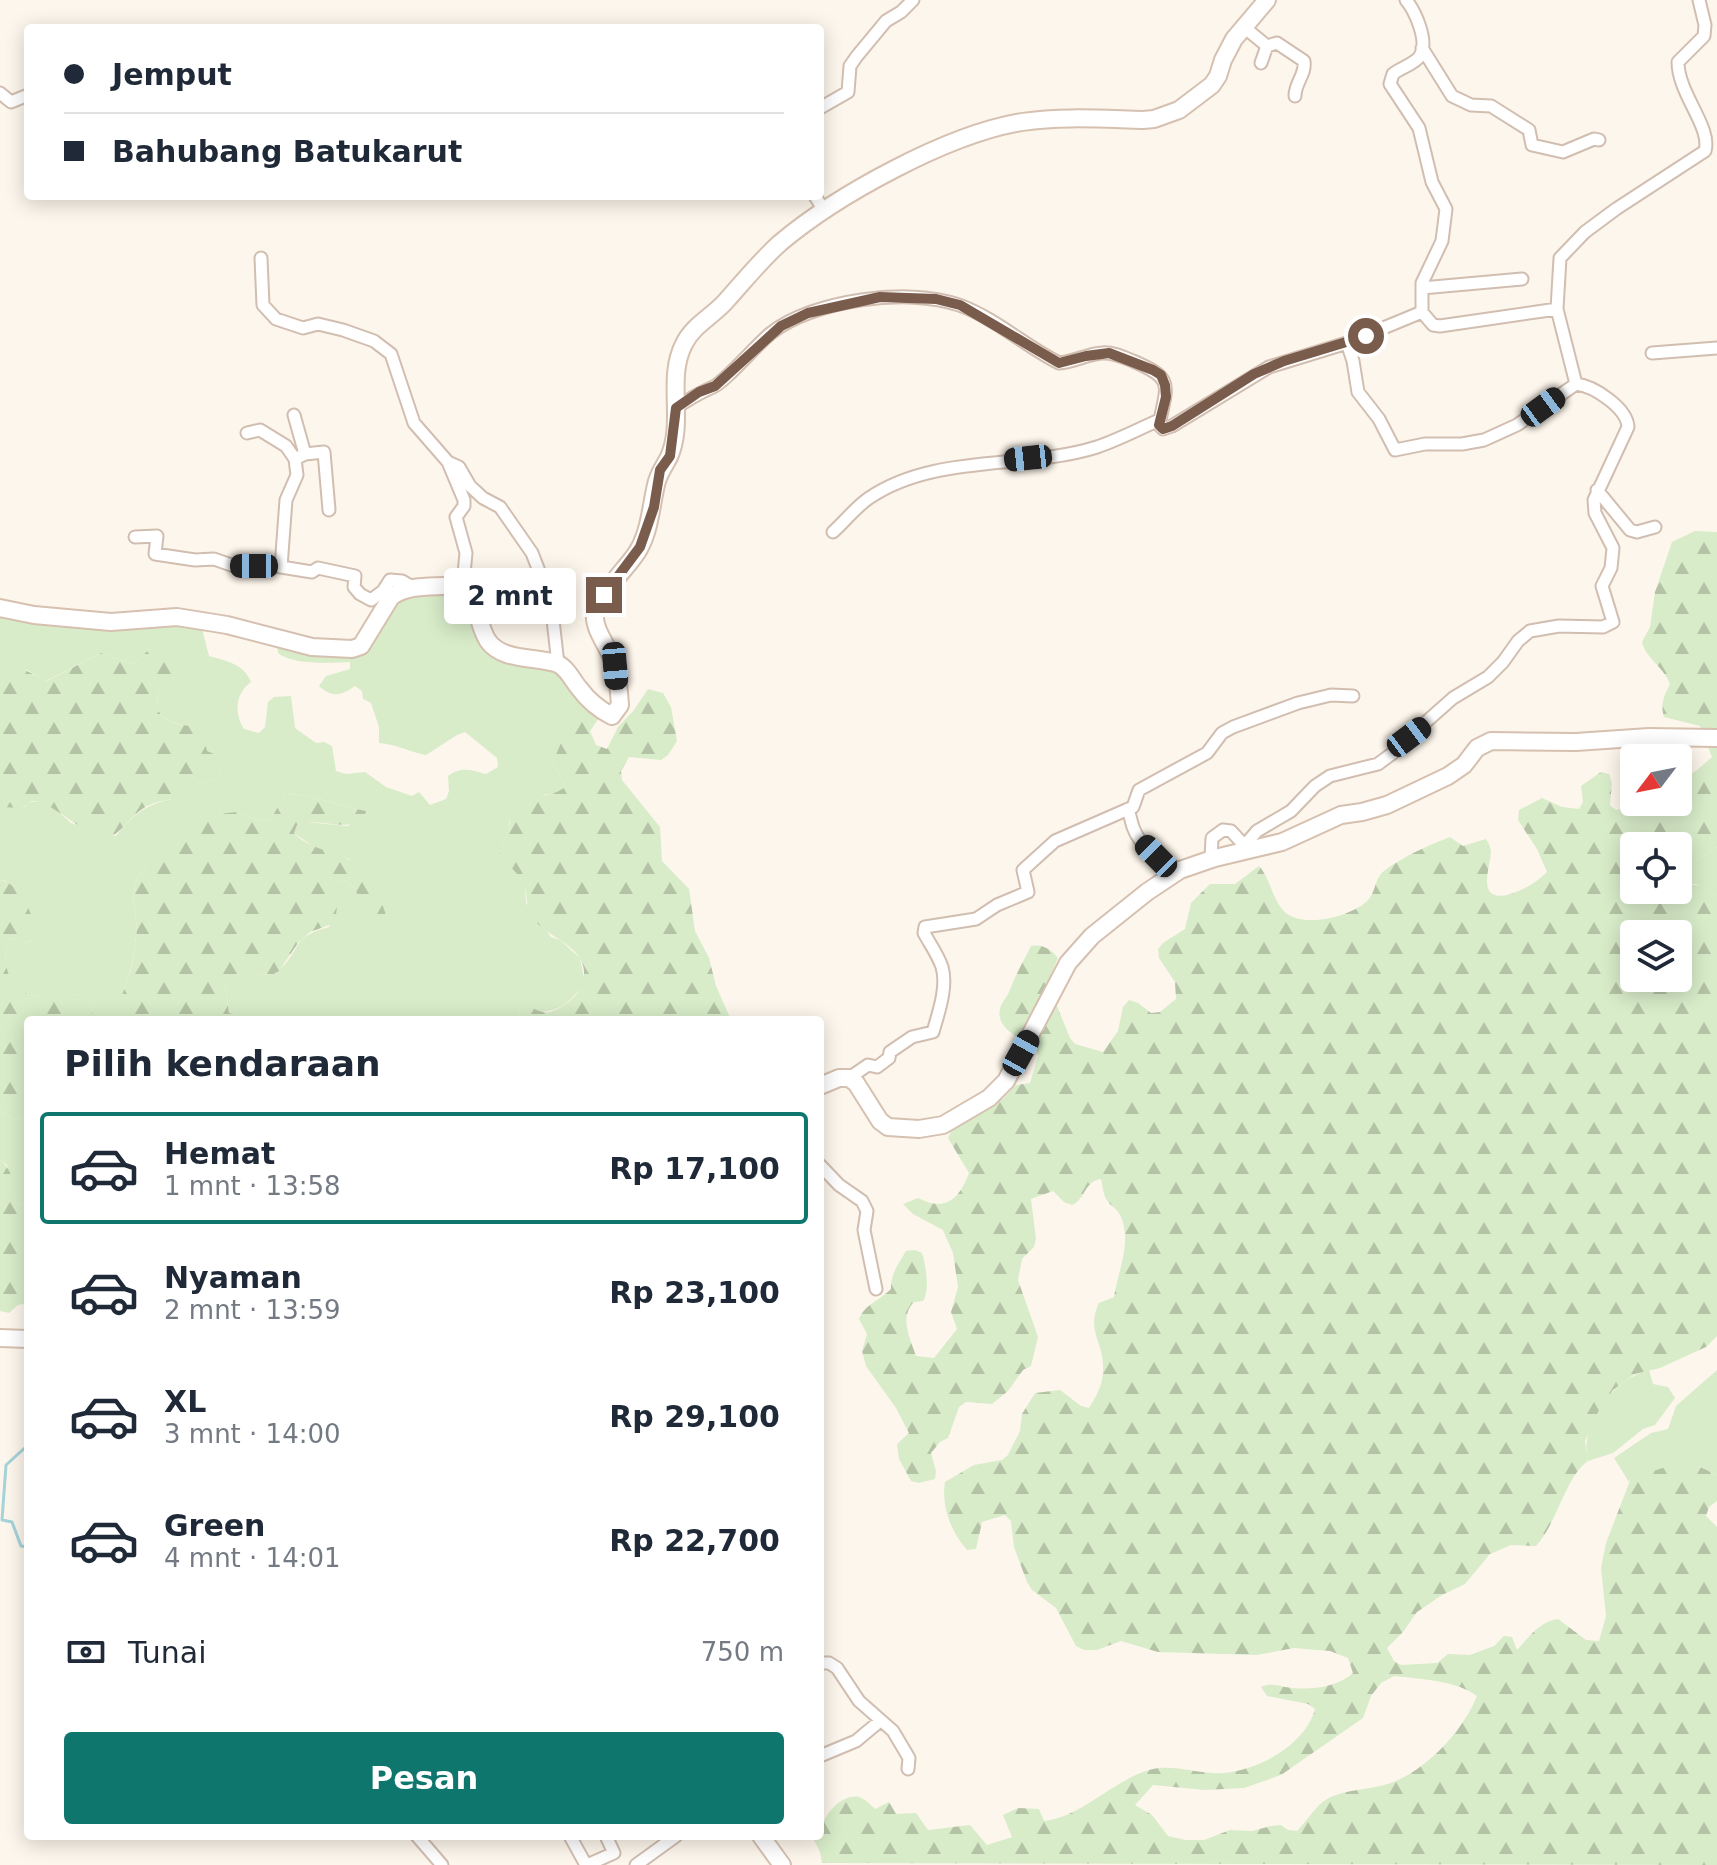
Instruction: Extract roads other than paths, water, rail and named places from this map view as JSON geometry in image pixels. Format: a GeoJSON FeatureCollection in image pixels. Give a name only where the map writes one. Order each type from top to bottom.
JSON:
{"type":"FeatureCollection","features":[{"type":"Feature","properties":{"kind":"street"},"geometry":{"type":"LineString","coordinates":[[824,106],[848,92],[850,66],[857,56],[886,21],[913,0]]}},
{"type":"Feature","properties":{"kind":"street"},"geometry":{"type":"LineString","coordinates":[[448,462],[459,467],[477,492],[500,507],[532,553],[539,571],[542,602],[553,620],[558,664],[581,691],[612,716],[620,705],[615,666],[594,614],[597,604],[640,547],[654,507],[660,470],[670,456],[677,369],[688,336],[724,304],[762,259],[797,230],[924,155],[1004,126],[1071,117],[1154,119],[1179,110],[1215,80],[1227,51],[1245,23],[1267,0]]}},
{"type":"Feature","properties":{"kind":"street"},"geometry":{"type":"LineString","coordinates":[[1406,0],[1415,15],[1422,48],[1452,96],[1471,105],[1491,106],[1513,118],[1529,130],[1532,145],[1563,152],[1599,140]]}},
{"type":"Feature","properties":{"kind":"street"},"geometry":{"type":"LineString","coordinates":[[1576,384],[1557,309],[1558,268],[1565,251],[1616,209],[1700,156],[1707,148],[1707,140],[1686,97],[1678,69],[1678,62],[1704,36],[1705,25],[1699,0]]}},
{"type":"Feature","properties":{"kind":"street"},"geometry":{"type":"LineString","coordinates":[[1245,23],[1250,32],[1267,46]]}},
{"type":"Feature","properties":{"kind":"street"},"geometry":{"type":"LineString","coordinates":[[1267,46],[1277,43],[1304,61],[1304,72],[1296,84],[1295,96]]}},
{"type":"Feature","properties":{"kind":"street"},"geometry":{"type":"LineString","coordinates":[[1261,63],[1267,46]]}},
{"type":"Feature","properties":{"kind":"street"},"geometry":{"type":"LineString","coordinates":[[1422,48],[1420,56],[1396,71],[1390,79],[1419,128],[1432,182],[1446,209],[1442,241],[1422,288],[1422,312],[1433,325],[1440,326],[1557,309]]}},
{"type":"Feature","properties":{"kind":"street"},"geometry":{"type":"LineString","coordinates":[[0,93],[11,102],[24,97]]}},
{"type":"Feature","properties":{"kind":"street"},"geometry":{"type":"LineString","coordinates":[[818,200],[825,212]]}},
{"type":"Feature","properties":{"kind":"street"},"geometry":{"type":"LineString","coordinates":[[261,258],[263,305],[276,319],[303,328],[318,324],[343,330],[374,341],[391,354],[414,423],[448,462],[464,500],[464,506],[456,517],[466,553],[463,584],[474,597],[490,643],[501,651],[521,658],[558,664]]}},
{"type":"Feature","properties":{"kind":"street"},"geometry":{"type":"LineString","coordinates":[[1422,288],[1522,279]]}},
{"type":"Feature","properties":{"kind":"street"},"geometry":{"type":"LineString","coordinates":[[676,408],[699,392],[715,386],[772,332],[799,317],[880,297],[936,299],[960,305],[1059,363],[1109,353],[1153,370],[1161,375],[1166,390],[1159,420],[1160,427],[1166,429],[1254,374],[1284,361],[1347,343],[1422,312]]}},
{"type":"Feature","properties":{"kind":"street"},"geometry":{"type":"LineString","coordinates":[[1347,343],[1358,392],[1379,419],[1392,446],[1399,451],[1425,444],[1462,444],[1484,440],[1517,425],[1576,384]]}},
{"type":"Feature","properties":{"kind":"street"},"geometry":{"type":"LineString","coordinates":[[1652,353],[1717,348]]}},
{"type":"Feature","properties":{"kind":"street"},"geometry":{"type":"LineString","coordinates":[[1241,848],[1257,831],[1291,811],[1315,786],[1330,776],[1378,764],[1397,750],[1453,698],[1488,677],[1530,631],[1559,626],[1612,625],[1614,619],[1602,586],[1611,568],[1613,548],[1595,513],[1594,500],[1624,438],[1628,420],[1619,408],[1576,384]]}},
{"type":"Feature","properties":{"kind":"street"},"geometry":{"type":"LineString","coordinates":[[281,567],[286,500],[297,475],[300,456],[294,415]]}},
{"type":"Feature","properties":{"kind":"street"},"geometry":{"type":"LineString","coordinates":[[833,532],[865,500],[926,473],[1002,460],[1056,456],[1097,447],[1159,420]]}},
{"type":"Feature","properties":{"kind":"street"},"geometry":{"type":"LineString","coordinates":[[247,433],[260,430],[300,456],[324,452],[329,510]]}},
{"type":"Feature","properties":{"kind":"street"},"geometry":{"type":"LineString","coordinates":[[1597,490],[1630,530],[1637,532],[1655,527]]}},
{"type":"Feature","properties":{"kind":"street"},"geometry":{"type":"LineString","coordinates":[[135,537],[157,536],[155,554],[195,560],[214,559],[234,566],[281,567],[312,572],[318,568],[355,576],[354,587],[371,600],[383,591],[390,580],[402,581],[412,587]]}},
{"type":"Feature","properties":{"kind":"street"},"geometry":{"type":"LineString","coordinates":[[0,608],[34,615],[111,622],[177,617],[227,625],[312,647],[352,649],[361,646],[391,597],[403,589],[463,584]]}},
{"type":"Feature","properties":{"kind":"street"},"geometry":{"type":"LineString","coordinates":[[824,1084],[839,1078],[849,1078],[868,1065],[877,1067],[889,1058],[890,1052],[912,1037],[933,1032],[940,1006],[943,973],[924,933],[925,927],[976,919],[997,905],[1028,892],[1023,870],[1047,845],[1136,804],[1139,790],[1207,753],[1222,733],[1298,703],[1331,695],[1353,696]]}},
{"type":"Feature","properties":{"kind":"street"},"geometry":{"type":"LineString","coordinates":[[849,1078],[856,1083],[880,1121],[888,1127],[919,1129],[943,1125],[979,1105],[1006,1081],[1068,963],[1092,936],[1147,892],[1180,870],[1241,848],[1282,842],[1341,815],[1387,805],[1448,776],[1464,765],[1477,748],[1491,741],[1717,738]]}},
{"type":"Feature","properties":{"kind":"street"},"geometry":{"type":"LineString","coordinates":[[1128,809],[1133,827],[1144,844],[1156,856],[1180,870]]}},
{"type":"Feature","properties":{"kind":"street"},"geometry":{"type":"LineString","coordinates":[[1211,859],[1212,838],[1223,830],[1231,831],[1241,848]]}},
{"type":"Feature","properties":{"kind":"street"},"geometry":{"type":"LineString","coordinates":[[824,1169],[839,1185],[862,1201],[867,1211],[864,1230],[876,1289]]}},
{"type":"Feature","properties":{"kind":"street"},"geometry":{"type":"LineString","coordinates":[[0,1338],[24,1339]]}},
{"type":"Feature","properties":{"kind":"street"},"geometry":{"type":"LineString","coordinates":[[824,1663],[837,1668],[859,1701],[893,1731],[908,1757],[908,1769]]}},
{"type":"Feature","properties":{"kind":"street"},"geometry":{"type":"LineString","coordinates":[[824,1754],[856,1741],[880,1721]]}},
{"type":"Feature","properties":{"kind":"street"},"geometry":{"type":"LineString","coordinates":[[420,1840],[442,1865]]}},
{"type":"Feature","properties":{"kind":"street"},"geometry":{"type":"LineString","coordinates":[[572,1840],[587,1865],[614,1853],[608,1840]]}},
{"type":"Feature","properties":{"kind":"street"},"geometry":{"type":"LineString","coordinates":[[636,1865],[670,1840]]}},
{"type":"Feature","properties":{"kind":"street"},"geometry":{"type":"LineString","coordinates":[[764,1840],[782,1865]]}},
{"type":"Feature","properties":{"kind":"waterway"},"geometry":{"type":"LineString","coordinates":[[24,1449],[6,1465],[2,1520],[12,1522],[21,1546],[24,1546]]}}]}
